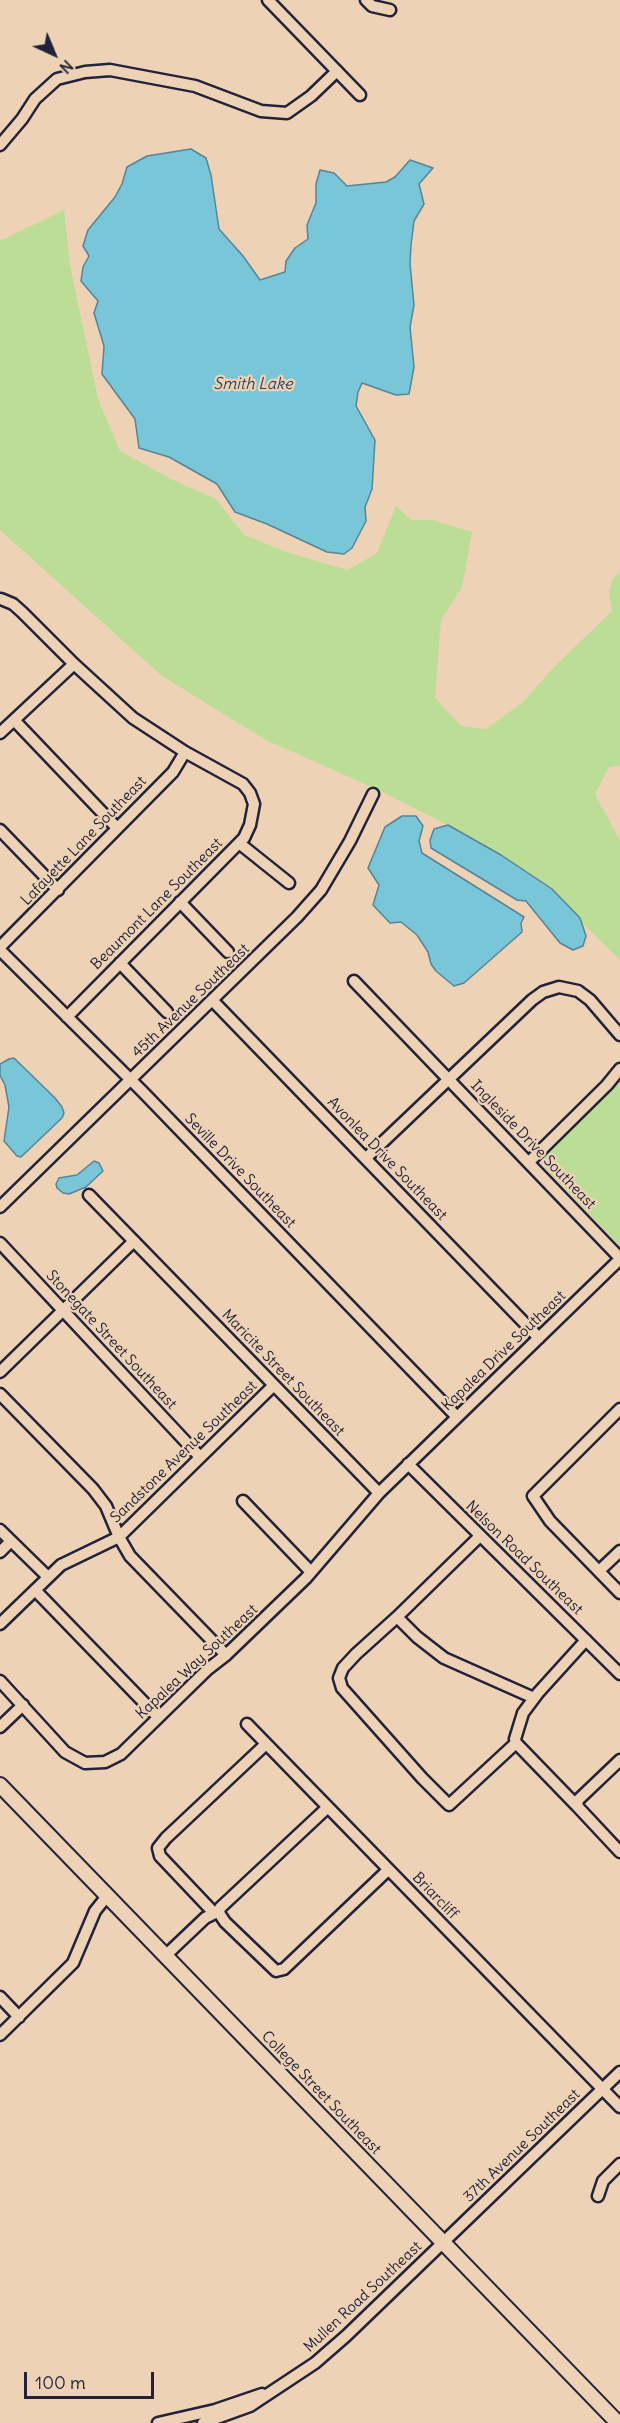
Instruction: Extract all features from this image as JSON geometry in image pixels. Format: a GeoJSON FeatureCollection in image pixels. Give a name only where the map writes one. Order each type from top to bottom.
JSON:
{"type":"FeatureCollection","features":[{"type":"Feature","properties":{"kind":"main road","name":"College Street Southeast"},"geometry":{"type":"LineString","coordinates":[[2,1792],[107,1896],[618,2423]]}},
{"type":"Feature","properties":{"kind":"street"},"geometry":{"type":"LineString","coordinates":[[268,0],[360,95]]}},
{"type":"Feature","properties":{"kind":"street"},"geometry":{"type":"LineString","coordinates":[[366,0],[372,6],[390,10]]}},
{"type":"Feature","properties":{"kind":"street"},"geometry":{"type":"LineString","coordinates":[[0,145],[35,99],[57,79],[85,72],[110,70],[195,86],[261,111],[287,113],[311,96],[337,71]]}},
{"type":"Feature","properties":{"kind":"street"},"geometry":{"type":"LineString","coordinates":[[0,596],[13,604],[133,718],[185,752]]}},
{"type":"Feature","properties":{"kind":"street"},"geometry":{"type":"LineString","coordinates":[[0,733],[74,664]]}},
{"type":"Feature","properties":{"kind":"street"},"geometry":{"type":"LineString","coordinates":[[14,720],[117,828]]}},
{"type":"Feature","properties":{"kind":"street","name":"Beaumont Lane Southeast"},"geometry":{"type":"LineString","coordinates":[[67,1017],[239,843],[249,830],[254,804],[243,784],[185,752]]}},
{"type":"Feature","properties":{"kind":"street","name":"Lafayette Lane Southeast"},"geometry":{"type":"LineString","coordinates":[[0,948],[173,772],[185,752]]}},
{"type":"Feature","properties":{"kind":"street","name":"45th Avenue Southeast"},"geometry":{"type":"LineString","coordinates":[[0,1207],[297,917],[321,890],[350,841],[373,794]]}},
{"type":"Feature","properties":{"kind":"street"},"geometry":{"type":"LineString","coordinates":[[0,830],[58,890]]}},
{"type":"Feature","properties":{"kind":"street"},"geometry":{"type":"LineString","coordinates":[[239,843],[289,883]]}},
{"type":"Feature","properties":{"kind":"street"},"geometry":{"type":"LineString","coordinates":[[180,902],[228,952]]}},
{"type":"Feature","properties":{"kind":"street","name":"Seville Drive Southeast"},"geometry":{"type":"LineString","coordinates":[[0,948],[457,1417]]}},
{"type":"Feature","properties":{"kind":"street"},"geometry":{"type":"LineString","coordinates":[[120,963],[167,1012]]}},
{"type":"Feature","properties":{"kind":"street","name":"Ingleside Drive Southeast"},"geometry":{"type":"LineString","coordinates":[[354,981],[620,1258]]}},
{"type":"Feature","properties":{"kind":"street"},"geometry":{"type":"LineString","coordinates":[[448,1079],[532,1000],[551,989],[568,988],[578,991],[590,1000],[620,1035]]}},
{"type":"Feature","properties":{"kind":"street","name":"Avonlea Drive Southeast"},"geometry":{"type":"LineString","coordinates":[[213,1000],[539,1338]]}},
{"type":"Feature","properties":{"kind":"street"},"geometry":{"type":"LineString","coordinates":[[529,1162],[608,1085],[620,1069]]}},
{"type":"Feature","properties":{"kind":"street","name":"Ingleside Drive Southeast"},"geometry":{"type":"LineString","coordinates":[[366,1158],[448,1079]]}},
{"type":"Feature","properties":{"kind":"street","name":"Maricite Street Southeast"},"geometry":{"type":"LineString","coordinates":[[89,1195],[378,1492]]}},
{"type":"Feature","properties":{"kind":"street"},"geometry":{"type":"LineString","coordinates":[[0,1372],[134,1241]]}},
{"type":"Feature","properties":{"kind":"street","name":"Stonegate Street Southeast"},"geometry":{"type":"LineString","coordinates":[[0,1243],[200,1457]]}},
{"type":"Feature","properties":{"kind":"street","name":"Kapalea Drive Southeast"},"geometry":{"type":"LineString","coordinates":[[378,1492],[620,1258]]}},
{"type":"Feature","properties":{"kind":"street","name":"Sandstone Avenue Southeast"},"geometry":{"type":"LineString","coordinates":[[0,1624],[61,1565],[119,1537],[274,1385]]}},
{"type":"Feature","properties":{"kind":"street"},"geometry":{"type":"LineString","coordinates":[[0,1394],[93,1488],[106,1506],[130,1556],[226,1655]]}},
{"type":"Feature","properties":{"kind":"street"},"geometry":{"type":"LineString","coordinates":[[620,1409],[533,1496],[550,1521],[620,1593]]}},
{"type":"Feature","properties":{"kind":"street","name":"Nelson Road Southeast"},"geometry":{"type":"LineString","coordinates":[[408,1464],[620,1674]]}},
{"type":"Feature","properties":{"kind":"street"},"geometry":{"type":"LineString","coordinates":[[243,1501],[309,1575],[378,1492]]}},
{"type":"Feature","properties":{"kind":"street"},"geometry":{"type":"LineString","coordinates":[[0,1530],[48,1577]]}},
{"type":"Feature","properties":{"kind":"street"},"geometry":{"type":"LineString","coordinates":[[480,1536],[356,1654],[343,1668],[339,1678],[342,1688],[449,1805],[516,1743],[517,1728],[523,1713],[585,1640]]}},
{"type":"Feature","properties":{"kind":"street"},"geometry":{"type":"LineString","coordinates":[[0,1552],[11,1541]]}},
{"type":"Feature","properties":{"kind":"street"},"geometry":{"type":"LineString","coordinates":[[599,1571],[620,1551]]}},
{"type":"Feature","properties":{"kind":"street","name":"Kapalea Way Southeast"},"geometry":{"type":"LineString","coordinates":[[22,1705],[65,1752],[85,1763],[105,1762],[121,1754],[309,1575]]}},
{"type":"Feature","properties":{"kind":"street"},"geometry":{"type":"LineString","coordinates":[[35,1590],[158,1718]]}},
{"type":"Feature","properties":{"kind":"street"},"geometry":{"type":"LineString","coordinates":[[397,1617],[417,1637],[444,1658],[534,1698]]}},
{"type":"Feature","properties":{"kind":"street"},"geometry":{"type":"LineString","coordinates":[[0,1681],[22,1705],[0,1727]]}},
{"type":"Feature","properties":{"kind":"street","name":"Briarcliff"},"geometry":{"type":"LineString","coordinates":[[247,1724],[620,2107]]}},
{"type":"Feature","properties":{"kind":"street"},"geometry":{"type":"LineString","coordinates":[[516,1743],[620,1852]]}},
{"type":"Feature","properties":{"kind":"street"},"geometry":{"type":"LineString","coordinates":[[267,1744],[166,1838],[158,1848],[160,1856],[276,1971],[284,1969],[388,1870]]}},
{"type":"Feature","properties":{"kind":"street"},"geometry":{"type":"LineString","coordinates":[[577,1806],[578,1800],[620,1760]]}},
{"type":"Feature","properties":{"kind":"street"},"geometry":{"type":"LineString","coordinates":[[165,1956],[217,1912],[328,1807]]}},
{"type":"Feature","properties":{"kind":"street"},"geometry":{"type":"LineString","coordinates":[[0,2035],[73,1963],[94,1911],[107,1896]]}},
{"type":"Feature","properties":{"kind":"street"},"geometry":{"type":"LineString","coordinates":[[0,1997],[19,2016]]}},
{"type":"Feature","properties":{"kind":"street","name":"37th Avenue Southeast"},"geometry":{"type":"LineString","coordinates":[[444,2242],[620,2072]]}},
{"type":"Feature","properties":{"kind":"street"},"geometry":{"type":"LineString","coordinates":[[598,2196],[603,2181],[620,2164]]}},
{"type":"Feature","properties":{"kind":"street","name":"Mullen Road Southeast"},"geometry":{"type":"LineString","coordinates":[[203,2423],[250,2406],[315,2362],[346,2336],[444,2242]]}},
{"type":"Feature","properties":{"kind":"street","name":"Mullen Road Southeast"},"geometry":{"type":"LineString","coordinates":[[158,2423],[215,2410],[271,2391]]}},
{"type":"Feature","properties":{"kind":"green space"},"geometry":{"type":"Polygon","coordinates":[[[64,210],[70,265],[98,399],[120,451],[173,480],[216,499],[244,535],[292,554],[348,570],[377,553],[396,506],[411,520],[432,520],[472,532],[462,587],[441,620],[435,698],[461,726],[486,729],[522,703],[554,667],[612,611],[609,595],[612,580],[620,571],[620,766],[609,767],[595,794],[620,841],[620,960],[551,892],[480,842],[385,793],[266,740],[162,676],[0,530],[0,241],[64,210]]]}},
{"type":"Feature","properties":{"kind":"green space"},"geometry":{"type":"Polygon","coordinates":[[[620,1082],[620,1246],[545,1168],[544,1156],[620,1082]]]}},
{"type":"Feature","properties":{"kind":"water","name":"Smith Lake"},"geometry":{"type":"Polygon","coordinates":[[[191,149],[206,158],[211,175],[219,229],[260,280],[285,272],[286,261],[295,248],[308,239],[307,225],[316,203],[316,184],[320,170],[334,173],[347,186],[386,182],[395,177],[410,160],[433,168],[419,184],[424,204],[414,221],[411,245],[410,264],[414,305],[410,327],[414,367],[409,394],[396,395],[362,383],[358,392],[356,406],[375,440],[372,489],[365,507],[366,521],[352,548],[344,554],[327,552],[235,512],[217,484],[169,457],[139,448],[135,419],[102,374],[104,346],[94,313],[98,301],[81,281],[83,267],[89,256],[83,246],[88,230],[115,197],[127,167],[147,156],[191,149]]]}},
{"type":"Feature","properties":{"kind":"water"},"geometry":{"type":"Polygon","coordinates":[[[402,816],[416,816],[423,826],[419,841],[422,853],[524,917],[521,923],[522,932],[464,983],[454,986],[436,971],[417,935],[401,922],[390,923],[373,905],[379,885],[368,868],[385,827],[402,816]]]}},
{"type":"Feature","properties":{"kind":"water"},"geometry":{"type":"Polygon","coordinates":[[[448,825],[501,855],[552,889],[580,918],[586,936],[583,946],[573,950],[560,943],[526,901],[517,900],[431,848],[430,840],[434,829],[448,825]]]}},
{"type":"Feature","properties":{"kind":"water"},"geometry":{"type":"Polygon","coordinates":[[[14,1058],[55,1098],[64,1113],[62,1118],[21,1157],[17,1156],[4,1141],[9,1107],[5,1085],[0,1075],[0,1064],[14,1058]]]}},
{"type":"Feature","properties":{"kind":"water"},"geometry":{"type":"Polygon","coordinates":[[[94,1161],[99,1163],[103,1171],[86,1187],[69,1194],[57,1188],[59,1178],[77,1175],[94,1161]]]}}]}
